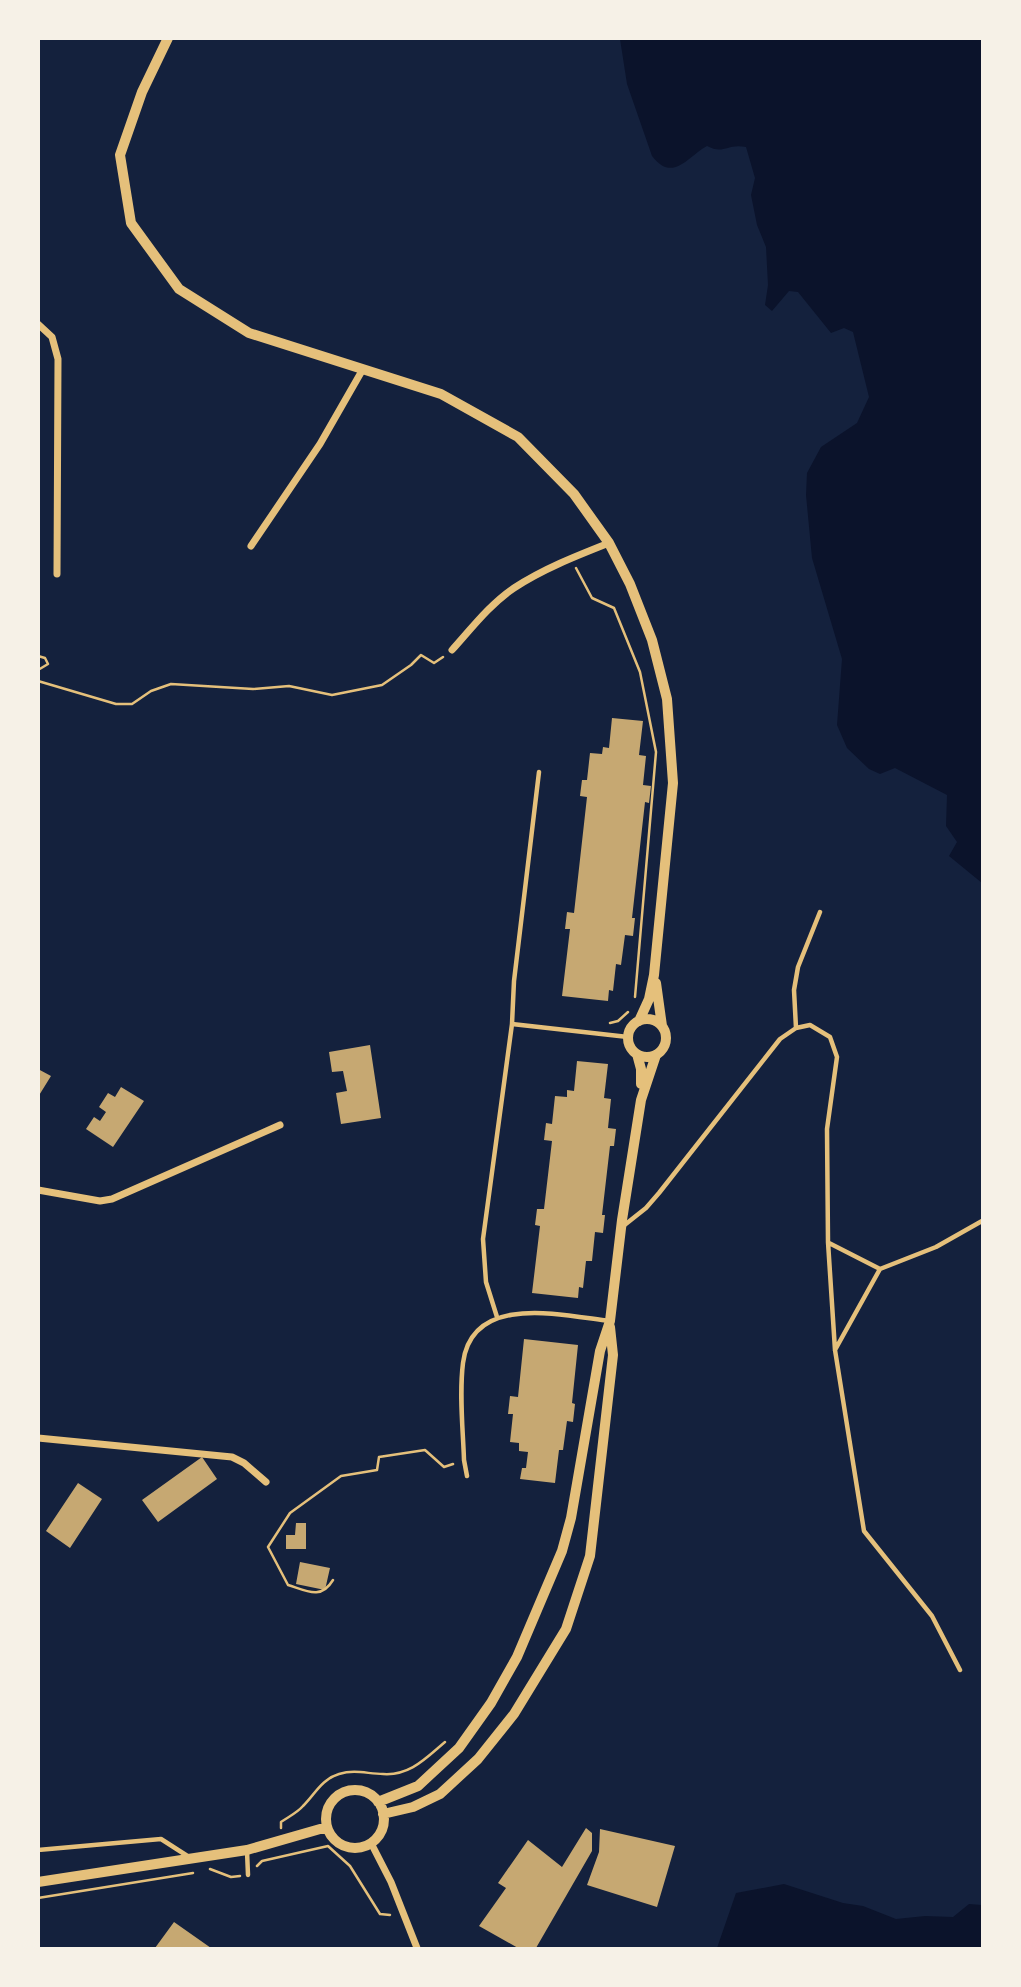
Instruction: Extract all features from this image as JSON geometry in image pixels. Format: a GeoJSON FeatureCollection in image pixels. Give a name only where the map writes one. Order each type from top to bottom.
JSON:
{"type":"FeatureCollection","features":[{"type":"Feature","properties":{"kind":"street"},"geometry":{"type":"LineString","coordinates":[[168,38],[142,92],[120,155],[131,223],[179,289],[249,332],[441,394],[518,437],[574,494],[609,543],[630,584],[652,640],[667,699],[673,783],[654,975],[649,999],[639,1021]]}},
{"type":"Feature","properties":{"kind":"street"},"geometry":{"type":"LineString","coordinates":[[38,324],[52,337],[58,359],[57,574]]}},
{"type":"Feature","properties":{"kind":"street"},"geometry":{"type":"LineString","coordinates":[[251,546],[326,436],[363,369]]}},
{"type":"Feature","properties":{"kind":"street"},"geometry":{"type":"LineString","coordinates":[[452,650],[494,605],[514,589],[571,559],[609,543]]}},
{"type":"Feature","properties":{"kind":"street"},"geometry":{"type":"LineString","coordinates":[[641,1100],[656,1055],[665,1045],[666,1039],[654,975]]}},
{"type":"Feature","properties":{"kind":"street"},"geometry":{"type":"LineString","coordinates":[[378,1802],[418,1786],[459,1748],[491,1703],[517,1657],[562,1551],[600,1351],[610,1321],[641,1100],[641,1069],[628,1037],[633,1025],[639,1021],[651,1019],[662,1026]]}},
{"type":"Feature","properties":{"kind":"street"},"geometry":{"type":"LineString","coordinates":[[637,1054],[656,1055]]}},
{"type":"Feature","properties":{"kind":"street"},"geometry":{"type":"LineString","coordinates":[[38,1190],[100,1201],[112,1199],[280,1125]]}},
{"type":"Feature","properties":{"kind":"street"},"geometry":{"type":"LineString","coordinates":[[383,1814],[413,1807],[440,1794],[478,1759],[514,1714],[566,1629],[592,1545],[613,1355],[610,1321]]}},
{"type":"Feature","properties":{"kind":"street"},"geometry":{"type":"LineString","coordinates":[[38,1438],[232,1457],[244,1462],[266,1482]]}},
{"type":"Feature","properties":{"kind":"street"},"geometry":{"type":"LineString","coordinates":[[359,1790],[370,1794],[378,1802],[383,1814],[382,1830],[371,1843],[358,1848],[345,1846],[333,1839],[327,1827],[326,1815],[330,1804],[337,1796],[348,1791],[359,1790]]}},
{"type":"Feature","properties":{"kind":"street"},"geometry":{"type":"LineString","coordinates":[[38,1882],[247,1850],[327,1827]]}},
{"type":"Feature","properties":{"kind":"street"},"geometry":{"type":"LineString","coordinates":[[371,1843],[391,1882],[417,1948]]}},
{"type":"Feature","properties":{"kind":"lane"},"geometry":{"type":"LineString","coordinates":[[497,1317],[486,1282],[483,1239],[512,1024],[514,981],[539,772]]}},
{"type":"Feature","properties":{"kind":"lane"},"geometry":{"type":"LineString","coordinates":[[796,1028],[794,990],[798,967],[820,912]]}},
{"type":"Feature","properties":{"kind":"lane"},"geometry":{"type":"LineString","coordinates":[[512,1024],[628,1037]]}},
{"type":"Feature","properties":{"kind":"lane"},"geometry":{"type":"LineString","coordinates":[[622,1224],[643,1210],[659,1193],[780,1039],[796,1028],[810,1025],[830,1037],[837,1057],[827,1129],[828,1242],[835,1350],[864,1531],[932,1616],[960,1670]]}},
{"type":"Feature","properties":{"kind":"lane"},"geometry":{"type":"LineString","coordinates":[[835,1350],[880,1269],[936,1247],[982,1221]]}},
{"type":"Feature","properties":{"kind":"lane"},"geometry":{"type":"LineString","coordinates":[[828,1242],[880,1269]]}},
{"type":"Feature","properties":{"kind":"lane"},"geometry":{"type":"LineString","coordinates":[[467,1476],[464,1460],[463,1362],[468,1344],[481,1329],[497,1317],[548,1313],[610,1321]]}},
{"type":"Feature","properties":{"kind":"lane"},"geometry":{"type":"LineString","coordinates":[[38,1850],[161,1839],[192,1859]]}},
{"type":"Feature","properties":{"kind":"lane"},"geometry":{"type":"LineString","coordinates":[[247,1850],[248,1875]]}},
{"type":"Feature","properties":{"kind":"path"},"geometry":{"type":"LineString","coordinates":[[571,559],[592,598],[614,608],[640,672],[656,752],[635,998],[633,1006],[626,1014],[618,1021],[606,1025],[605,1035]]}},
{"type":"Feature","properties":{"kind":"path"},"geometry":{"type":"LineString","coordinates":[[38,681],[116,704],[132,704],[151,691],[171,684],[253,688],[289,686],[332,695],[382,685],[411,665],[421,654],[434,663],[452,650]]}},
{"type":"Feature","properties":{"kind":"path"},"geometry":{"type":"LineString","coordinates":[[38,656],[45,658],[48,664],[38,670]]}},
{"type":"Feature","properties":{"kind":"path"},"geometry":{"type":"LineString","coordinates":[[333,1580],[327,1590],[319,1593],[288,1585],[268,1547],[290,1513],[341,1476],[377,1470],[379,1457],[425,1450],[444,1467],[463,1462]]}},
{"type":"Feature","properties":{"kind":"path"},"geometry":{"type":"LineString","coordinates":[[285,1856],[281,1822],[302,1808],[319,1786],[338,1774],[359,1770],[402,1774],[449,1739]]}},
{"type":"Feature","properties":{"kind":"path"},"geometry":{"type":"LineString","coordinates":[[211,1869],[231,1877],[248,1875],[262,1861],[328,1846],[350,1866],[380,1914],[394,1915]]}},
{"type":"Feature","properties":{"kind":"path"},"geometry":{"type":"LineString","coordinates":[[38,1898],[198,1872]]}},
{"type":"Feature","properties":{"kind":"water"},"geometry":{"type":"Polygon","coordinates":[[[620,39],[982,39],[982,883],[949,856],[957,842],[946,826],[947,795],[895,768],[880,774],[869,769],[847,748],[837,725],[842,659],[812,558],[806,495],[807,473],[821,447],[857,423],[869,397],[853,332],[844,328],[831,333],[798,292],[789,291],[772,311],[765,305],[768,285],[766,247],[757,225],[751,195],[755,178],[746,147],[718,149],[707,146],[673,168],[660,164],[652,156],[627,84],[620,39]]]}},
{"type":"Feature","properties":{"kind":"water"},"geometry":{"type":"Polygon","coordinates":[[[784,1884],[843,1903],[863,1906],[896,1919],[953,1917],[969,1904],[982,1905],[982,1948],[717,1948],[736,1893],[784,1884]]]}},
{"type":"Feature","properties":{"kind":"building"},"geometry":{"type":"Polygon","coordinates":[[[612,718],[643,721],[639,755],[646,756],[643,785],[651,786],[649,803],[645,802],[632,918],[635,918],[633,936],[625,935],[621,965],[616,964],[613,991],[609,990],[608,1001],[562,996],[570,929],[565,929],[567,912],[574,913],[587,797],[580,796],[582,780],[587,780],[590,753],[602,754],[603,747],[609,748],[612,718]]]}},
{"type":"Feature","properties":{"kind":"building"},"geometry":{"type":"Polygon","coordinates":[[[370,1045],[381,1118],[341,1124],[336,1093],[347,1091],[343,1071],[332,1072],[329,1052],[370,1045]]]}},
{"type":"Feature","properties":{"kind":"building"},"geometry":{"type":"Polygon","coordinates":[[[577,1061],[608,1064],[604,1098],[611,1099],[608,1128],[616,1129],[614,1146],[610,1146],[602,1215],[605,1215],[603,1233],[595,1232],[592,1261],[586,1261],[583,1288],[579,1287],[578,1298],[532,1293],[540,1226],[535,1225],[537,1209],[544,1209],[552,1141],[544,1140],[546,1123],[552,1124],[555,1096],[567,1097],[567,1090],[574,1091],[577,1061]]]}},
{"type":"Feature","properties":{"kind":"building"},"geometry":{"type":"Polygon","coordinates":[[[38,1069],[51,1076],[38,1097],[38,1069]]]}},
{"type":"Feature","properties":{"kind":"building"},"geometry":{"type":"Polygon","coordinates":[[[121,1087],[144,1101],[113,1147],[86,1129],[94,1117],[100,1121],[106,1112],[99,1107],[108,1093],[115,1097],[121,1087]]]}},
{"type":"Feature","properties":{"kind":"building"},"geometry":{"type":"Polygon","coordinates":[[[524,1339],[578,1345],[572,1403],[575,1404],[573,1422],[567,1421],[563,1450],[559,1450],[555,1483],[520,1479],[522,1468],[526,1468],[528,1452],[519,1451],[519,1443],[510,1442],[513,1414],[508,1414],[510,1396],[518,1397],[524,1339]]]}},
{"type":"Feature","properties":{"kind":"building"},"geometry":{"type":"Polygon","coordinates":[[[202,1457],[217,1479],[158,1522],[142,1500],[202,1457]]]}},
{"type":"Feature","properties":{"kind":"building"},"geometry":{"type":"Polygon","coordinates":[[[78,1483],[102,1499],[70,1548],[46,1531],[78,1483]]]}},
{"type":"Feature","properties":{"kind":"building"},"geometry":{"type":"Polygon","coordinates":[[[296,1523],[306,1523],[306,1549],[286,1549],[286,1535],[295,1535],[296,1523]]]}},
{"type":"Feature","properties":{"kind":"building"},"geometry":{"type":"Polygon","coordinates":[[[300,1562],[330,1568],[325,1590],[296,1584],[300,1562]]]}},
{"type":"Feature","properties":{"kind":"building"},"geometry":{"type":"Polygon","coordinates":[[[586,1828],[592,1833],[592,1851],[536,1948],[518,1948],[479,1926],[506,1888],[498,1883],[528,1840],[562,1867],[586,1828]]]}},
{"type":"Feature","properties":{"kind":"building"},"geometry":{"type":"Polygon","coordinates":[[[600,1829],[675,1846],[657,1907],[587,1885],[599,1852],[600,1829]]]}},
{"type":"Feature","properties":{"kind":"building"},"geometry":{"type":"Polygon","coordinates":[[[174,1922],[211,1948],[155,1948],[174,1922]]]}}]}
